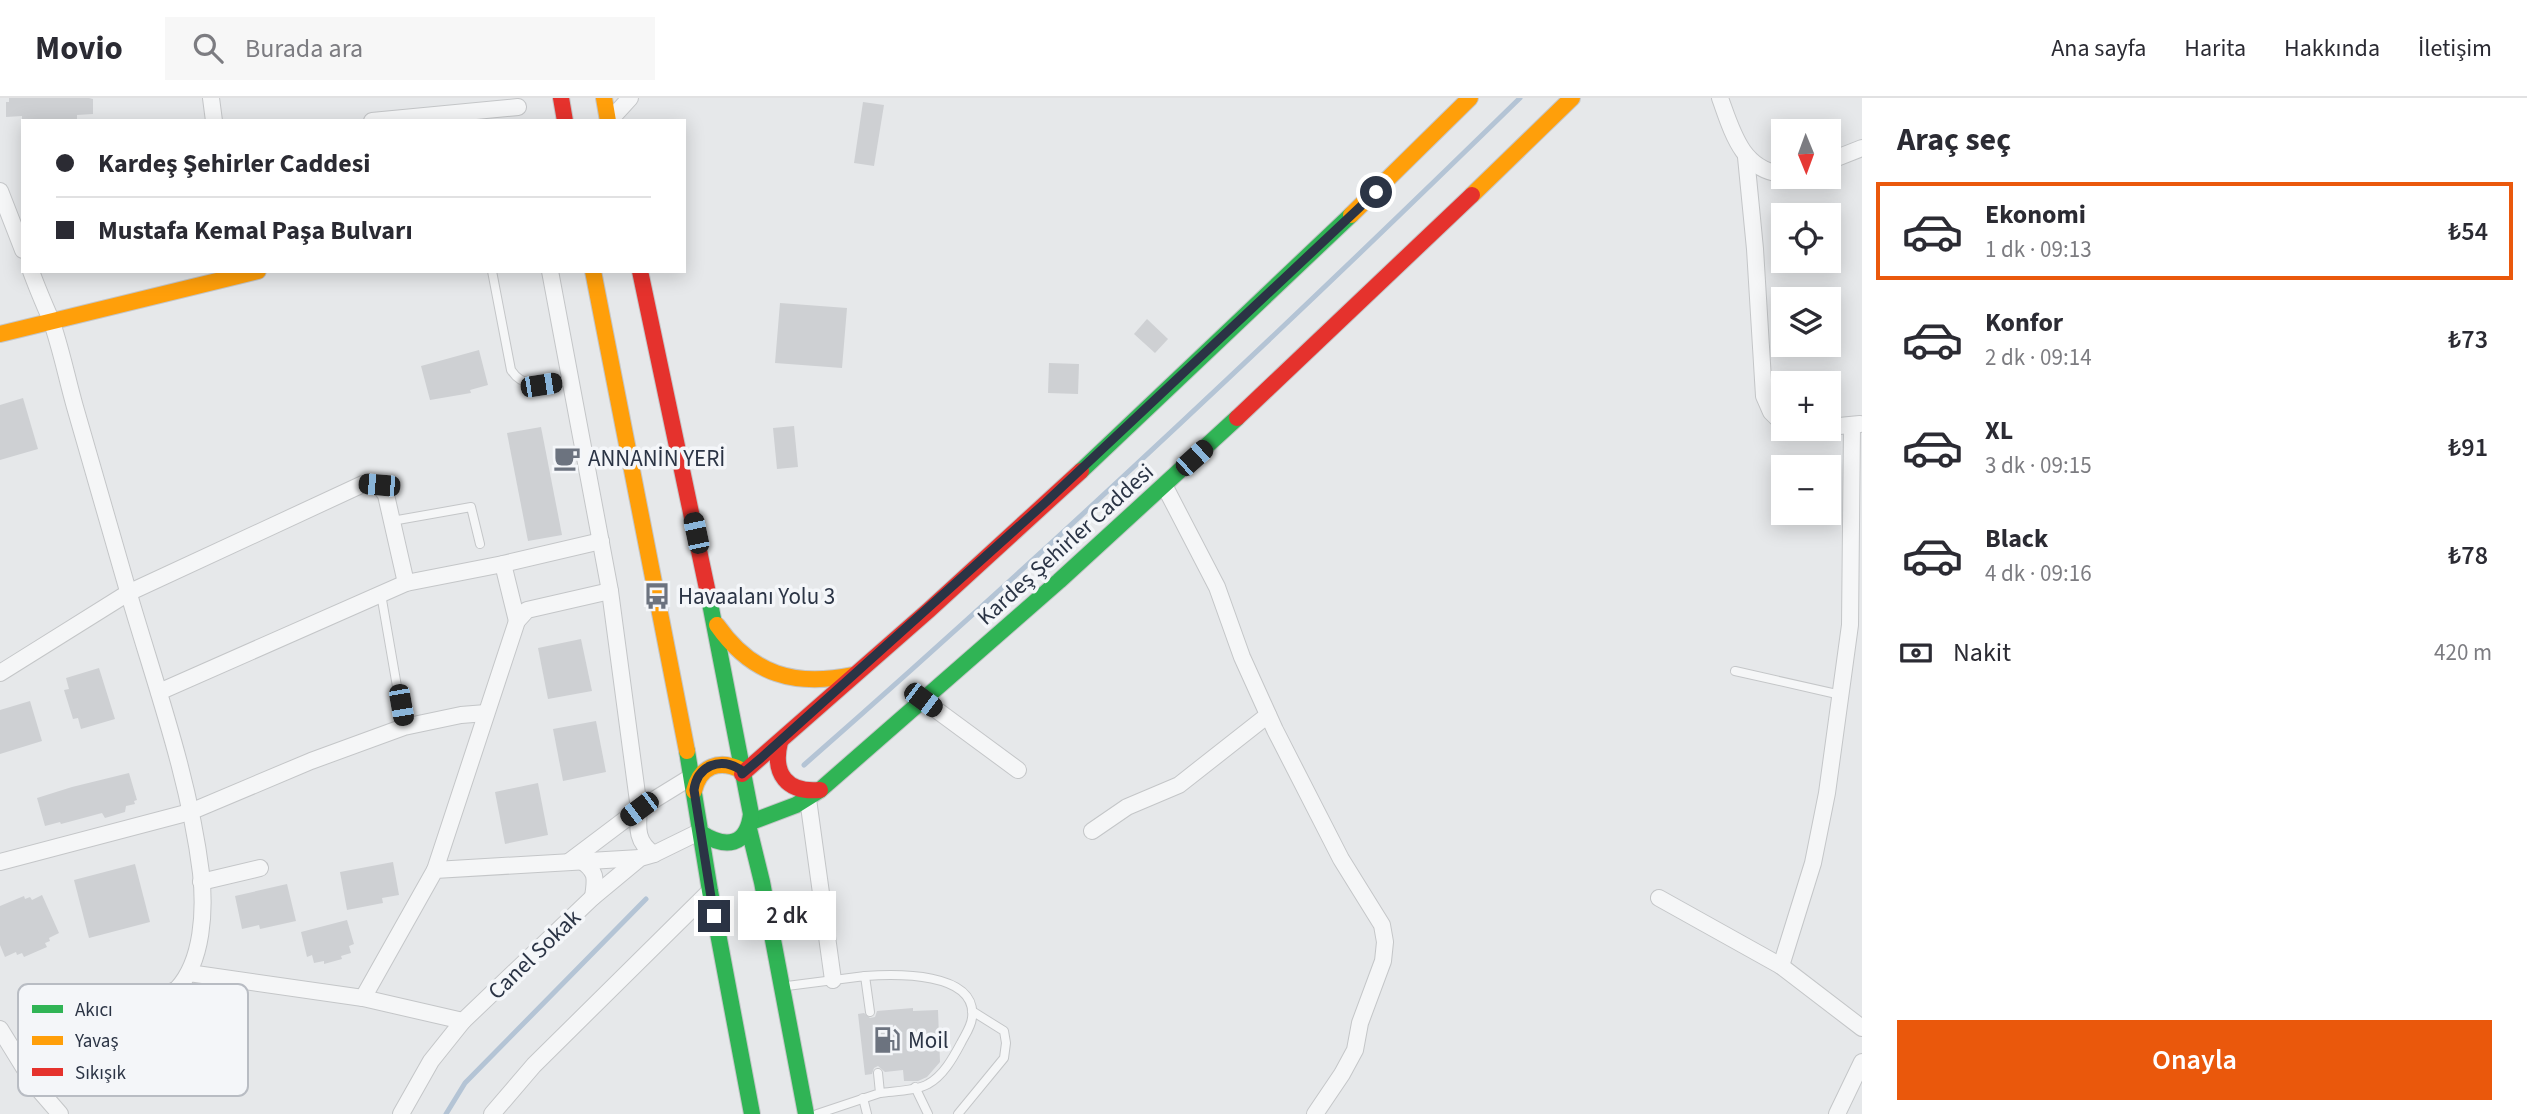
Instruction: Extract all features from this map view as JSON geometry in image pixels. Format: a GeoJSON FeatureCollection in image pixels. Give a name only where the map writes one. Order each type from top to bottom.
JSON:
{"type":"FeatureCollection","features":[{"type":"Feature","properties":{"kind":"main road"},"geometry":{"type":"LineString","coordinates":[[561,98],[565,119]]}},
{"type":"Feature","properties":{"kind":"main road"},"geometry":{"type":"LineString","coordinates":[[604,98],[608,119]]}},
{"type":"Feature","properties":{"kind":"main road","name":"Kardeş Şehirler Caddesi"},"geometry":{"type":"LineString","coordinates":[[741,772],[780,742],[1046,502],[1338,229],[1470,98]]}},
{"type":"Feature","properties":{"kind":"main road","name":"Kardeş Şehirler Caddesi"},"geometry":{"type":"LineString","coordinates":[[750,825],[814,794],[923,700],[1164,485],[1446,221],[1572,98]]}},
{"type":"Feature","properties":{"kind":"main road"},"geometry":{"type":"LineString","coordinates":[[0,334],[48,315],[184,273]]}},
{"type":"Feature","properties":{"kind":"main road"},"geometry":{"type":"LineString","coordinates":[[0,322],[105,307],[250,273]]}},
{"type":"Feature","properties":{"kind":"main road"},"geometry":{"type":"LineString","coordinates":[[593,273],[692,784],[752,1114]]}},
{"type":"Feature","properties":{"kind":"main road"},"geometry":{"type":"LineString","coordinates":[[640,273],[713,619],[806,1114]]}},
{"type":"Feature","properties":{"kind":"main road"},"geometry":{"type":"LineString","coordinates":[[713,619],[740,653],[757,666],[777,675],[824,681],[855,675]]}},
{"type":"Feature","properties":{"kind":"main road"},"geometry":{"type":"LineString","coordinates":[[780,742],[776,757],[784,780],[797,789],[814,794]]}},
{"type":"Feature","properties":{"kind":"main road"},"geometry":{"type":"LineString","coordinates":[[692,784],[701,772],[713,765],[729,765],[741,772]]}},
{"type":"Feature","properties":{"kind":"main road"},"geometry":{"type":"LineString","coordinates":[[701,832],[712,841],[726,844],[739,840],[750,825]]}},
{"type":"Feature","properties":{"kind":"street"},"geometry":{"type":"LineString","coordinates":[[211,98],[214,119]]}},
{"type":"Feature","properties":{"kind":"street"},"geometry":{"type":"LineString","coordinates":[[610,119],[630,98]]}},
{"type":"Feature","properties":{"kind":"street"},"geometry":{"type":"LineString","coordinates":[[1720,98],[1734,136],[1746,156],[1761,169],[1771,171]]}},
{"type":"Feature","properties":{"kind":"street"},"geometry":{"type":"LineString","coordinates":[[396,119],[518,109]]}},
{"type":"Feature","properties":{"kind":"street"},"geometry":{"type":"LineString","coordinates":[[1841,156],[1862,148]]}},
{"type":"Feature","properties":{"kind":"street"},"geometry":{"type":"LineString","coordinates":[[1746,156],[1764,396],[1771,412]]}},
{"type":"Feature","properties":{"kind":"street"},"geometry":{"type":"LineString","coordinates":[[0,191],[21,245]]}},
{"type":"Feature","properties":{"kind":"street"},"geometry":{"type":"LineString","coordinates":[[32,273],[48,315],[159,692],[190,812],[201,882],[201,917],[190,973],[182,984]]}},
{"type":"Feature","properties":{"kind":"street"},"geometry":{"type":"LineString","coordinates":[[435,870],[647,856],[637,829],[639,809],[610,591],[550,273]]}},
{"type":"Feature","properties":{"kind":"street"},"geometry":{"type":"LineString","coordinates":[[1781,965],[1813,863],[1827,793],[1841,695],[1850,625],[1857,424]]}},
{"type":"Feature","properties":{"kind":"street"},"geometry":{"type":"LineString","coordinates":[[0,671],[128,593],[363,484],[379,485],[386,495],[406,583]]}},
{"type":"Feature","properties":{"kind":"street"},"geometry":{"type":"LineString","coordinates":[[1164,485],[1217,587],[1242,657],[1268,715],[1341,859],[1379,916],[1385,942],[1383,961],[1360,1023],[1354,1050],[1342,1074],[1315,1114]]}},
{"type":"Feature","properties":{"kind":"street"},"geometry":{"type":"LineString","coordinates":[[159,692],[406,583],[601,541]]}},
{"type":"Feature","properties":{"kind":"street"},"geometry":{"type":"LineString","coordinates":[[503,564],[517,621]]}},
{"type":"Feature","properties":{"kind":"street"},"geometry":{"type":"LineString","coordinates":[[363,998],[435,870],[517,621],[527,610],[610,591]]}},
{"type":"Feature","properties":{"kind":"street"},"geometry":{"type":"LineString","coordinates":[[923,700],[1018,770]]}},
{"type":"Feature","properties":{"kind":"street"},"geometry":{"type":"LineString","coordinates":[[0,862],[190,812],[311,761],[404,727],[461,715],[486,713]]}},
{"type":"Feature","properties":{"kind":"street"},"geometry":{"type":"LineString","coordinates":[[1092,831],[1127,807],[1179,785],[1268,715]]}},
{"type":"Feature","properties":{"kind":"street"},"geometry":{"type":"LineString","coordinates":[[575,860],[639,809],[692,784]]}},
{"type":"Feature","properties":{"kind":"street"},"geometry":{"type":"LineString","coordinates":[[814,794],[832,980]]}},
{"type":"Feature","properties":{"kind":"street","name":"Canel Sokak"},"geometry":{"type":"LineString","coordinates":[[401,1114],[431,1061],[463,1021],[593,897],[647,856],[701,832]]}},
{"type":"Feature","properties":{"kind":"street"},"geometry":{"type":"LineString","coordinates":[[575,860],[591,868],[596,880],[593,897]]}},
{"type":"Feature","properties":{"kind":"street"},"geometry":{"type":"LineString","coordinates":[[201,882],[260,868]]}},
{"type":"Feature","properties":{"kind":"street"},"geometry":{"type":"LineString","coordinates":[[492,1114],[534,1065],[710,891]]}},
{"type":"Feature","properties":{"kind":"street"},"geometry":{"type":"LineString","coordinates":[[1659,898],[1781,965],[1862,1028]]}},
{"type":"Feature","properties":{"kind":"street"},"geometry":{"type":"LineString","coordinates":[[190,973],[363,998],[463,1021]]}},
{"type":"Feature","properties":{"kind":"street"},"geometry":{"type":"LineString","coordinates":[[0,1029],[18,1059]]}},
{"type":"Feature","properties":{"kind":"street"},"geometry":{"type":"LineString","coordinates":[[1837,1114],[1862,1062]]}},
{"type":"Feature","properties":{"kind":"street"},"geometry":{"type":"LineString","coordinates":[[44,1096],[60,1114]]}},
{"type":"Feature","properties":{"kind":"lane"},"geometry":{"type":"LineString","coordinates":[[492,273],[511,370],[515,376],[534,385],[571,380]]}},
{"type":"Feature","properties":{"kind":"lane"},"geometry":{"type":"LineString","coordinates":[[392,521],[471,508],[480,544]]}},
{"type":"Feature","properties":{"kind":"lane"},"geometry":{"type":"LineString","coordinates":[[381,594],[404,727]]}},
{"type":"Feature","properties":{"kind":"lane"},"geometry":{"type":"LineString","coordinates":[[1735,671],[1841,695]]}},
{"type":"Feature","properties":{"kind":"lane"},"geometry":{"type":"LineString","coordinates":[[783,986],[900,974],[932,978],[952,986],[965,996],[972,1011],[970,1027],[941,1073],[926,1086],[880,1093],[817,1114]]}},
{"type":"Feature","properties":{"kind":"lane"},"geometry":{"type":"LineString","coordinates":[[865,976],[870,1012]]}},
{"type":"Feature","properties":{"kind":"lane"},"geometry":{"type":"LineString","coordinates":[[963,1112],[1004,1058],[1006,1051],[1004,1031],[972,1011]]}},
{"type":"Feature","properties":{"kind":"lane"},"geometry":{"type":"LineString","coordinates":[[878,1073],[880,1093]]}},
{"type":"Feature","properties":{"kind":"lane"},"geometry":{"type":"LineString","coordinates":[[915,1087],[928,1114]]}},
{"type":"Feature","properties":{"kind":"lane"},"geometry":{"type":"LineString","coordinates":[[863,1098],[867,1114]]}},
{"type":"Feature","properties":{"kind":"building"},"geometry":{"type":"Polygon","coordinates":[[[9,98],[89,98],[93,99],[93,114],[77,115],[77,119],[6,117],[6,102],[9,102],[9,98]]]}},
{"type":"Feature","properties":{"kind":"building"},"geometry":{"type":"Polygon","coordinates":[[[863,102],[884,105],[874,166],[854,163],[863,102]]]}},
{"type":"Feature","properties":{"kind":"building"},"geometry":{"type":"Polygon","coordinates":[[[780,303],[847,308],[842,368],[775,363],[780,303]]]}},
{"type":"Feature","properties":{"kind":"building"},"geometry":{"type":"Polygon","coordinates":[[[1147,319],[1168,339],[1155,353],[1134,334],[1147,319]]]}},
{"type":"Feature","properties":{"kind":"building"},"geometry":{"type":"Polygon","coordinates":[[[479,350],[488,385],[470,390],[471,393],[430,400],[421,366],[479,350]]]}},
{"type":"Feature","properties":{"kind":"building"},"geometry":{"type":"Polygon","coordinates":[[[1049,363],[1079,364],[1078,394],[1048,393],[1049,363]]]}},
{"type":"Feature","properties":{"kind":"building"},"geometry":{"type":"Polygon","coordinates":[[[23,398],[38,449],[0,460],[0,405],[23,398]]]}},
{"type":"Feature","properties":{"kind":"building"},"geometry":{"type":"Polygon","coordinates":[[[794,426],[798,467],[777,469],[773,428],[794,426]]]}},
{"type":"Feature","properties":{"kind":"building"},"geometry":{"type":"Polygon","coordinates":[[[541,427],[562,535],[528,541],[507,433],[541,427]]]}},
{"type":"Feature","properties":{"kind":"building"},"geometry":{"type":"Polygon","coordinates":[[[581,639],[592,691],[548,699],[538,648],[581,639]]]}},
{"type":"Feature","properties":{"kind":"building"},"geometry":{"type":"Polygon","coordinates":[[[99,668],[115,719],[81,729],[78,718],[73,719],[64,690],[69,689],[66,678],[99,668]]]}},
{"type":"Feature","properties":{"kind":"building"},"geometry":{"type":"Polygon","coordinates":[[[30,701],[42,741],[0,754],[0,710],[30,701]]]}},
{"type":"Feature","properties":{"kind":"building"},"geometry":{"type":"Polygon","coordinates":[[[596,721],[606,772],[563,781],[553,729],[596,721]]]}},
{"type":"Feature","properties":{"kind":"building"},"geometry":{"type":"Polygon","coordinates":[[[129,773],[137,800],[134,801],[135,804],[126,806],[125,812],[105,818],[102,813],[45,826],[37,798],[129,773]]]}},
{"type":"Feature","properties":{"kind":"building"},"geometry":{"type":"Polygon","coordinates":[[[538,783],[548,835],[505,844],[495,792],[538,783]]]}},
{"type":"Feature","properties":{"kind":"building"},"geometry":{"type":"Polygon","coordinates":[[[393,862],[399,895],[382,898],[383,903],[347,910],[340,872],[393,862]]]}},
{"type":"Feature","properties":{"kind":"building"},"geometry":{"type":"Polygon","coordinates":[[[135,864],[150,922],[89,938],[74,880],[135,864]]]}},
{"type":"Feature","properties":{"kind":"building"},"geometry":{"type":"Polygon","coordinates":[[[287,884],[296,921],[260,929],[259,925],[242,929],[235,896],[287,884]]]}},
{"type":"Feature","properties":{"kind":"building"},"geometry":{"type":"Polygon","coordinates":[[[42,895],[59,933],[49,938],[50,941],[45,943],[47,947],[24,957],[22,953],[17,955],[16,952],[5,957],[0,945],[0,906],[24,896],[25,899],[30,897],[32,900],[42,895]]]}},
{"type":"Feature","properties":{"kind":"building"},"geometry":{"type":"Polygon","coordinates":[[[347,920],[354,944],[349,946],[351,953],[341,956],[342,959],[324,964],[324,961],[314,963],[312,955],[307,957],[301,932],[347,920]]]}},
{"type":"Feature","properties":{"kind":"building"},"geometry":{"type":"Polygon","coordinates":[[[913,1008],[913,1011],[938,1010],[940,1062],[927,1077],[918,1081],[904,1081],[903,1070],[885,1072],[878,1066],[872,1074],[865,1075],[858,1014],[864,1013],[870,1018],[875,1017],[877,1011],[913,1008]]]}},
{"type":"Feature","properties":{"kind":"waterway"},"geometry":{"type":"LineString","coordinates":[[804,765],[1166,436],[1520,98]]}},
{"type":"Feature","properties":{"kind":"waterway"},"geometry":{"type":"LineString","coordinates":[[446,1114],[465,1083],[646,899]]}},
{"type":"Feature","properties":{"kind":"traffic: fast"},"geometry":{"type":"LineString","coordinates":[[1081,471],[1351,215]]}},
{"type":"Feature","properties":{"kind":"traffic: fast"},"geometry":{"type":"LineString","coordinates":[[751,822],[796,805],[820,790],[1059,581],[1237,418]]}},
{"type":"Feature","properties":{"kind":"traffic: fast"},"geometry":{"type":"LineString","coordinates":[[701,833],[719,841],[734,842],[745,833],[751,814],[709,598]]}},
{"type":"Feature","properties":{"kind":"traffic: fast"},"geometry":{"type":"LineString","coordinates":[[687,751],[752,1114]]}},
{"type":"Feature","properties":{"kind":"traffic: fast"},"geometry":{"type":"LineString","coordinates":[[749,829],[762,882],[806,1114]]}},
{"type":"Feature","properties":{"kind":"traffic: slow"},"geometry":{"type":"LineString","coordinates":[[604,98],[608,119]]}},
{"type":"Feature","properties":{"kind":"traffic: slow"},"geometry":{"type":"LineString","coordinates":[[1351,215],[1470,98]]}},
{"type":"Feature","properties":{"kind":"traffic: slow"},"geometry":{"type":"LineString","coordinates":[[1472,195],[1572,98]]}},
{"type":"Feature","properties":{"kind":"traffic: slow"},"geometry":{"type":"LineString","coordinates":[[0,334],[250,273]]}},
{"type":"Feature","properties":{"kind":"traffic: slow"},"geometry":{"type":"LineString","coordinates":[[593,273],[687,751]]}},
{"type":"Feature","properties":{"kind":"traffic: slow"},"geometry":{"type":"LineString","coordinates":[[717,625],[745,656],[776,673],[812,679],[853,675]]}},
{"type":"Feature","properties":{"kind":"traffic: slow"},"geometry":{"type":"LineString","coordinates":[[694,791],[701,776],[712,767],[725,765],[741,770]]}},
{"type":"Feature","properties":{"kind":"traffic: jam"},"geometry":{"type":"LineString","coordinates":[[561,98],[565,119]]}},
{"type":"Feature","properties":{"kind":"traffic: jam"},"geometry":{"type":"LineString","coordinates":[[1237,418],[1472,195]]}},
{"type":"Feature","properties":{"kind":"traffic: jam"},"geometry":{"type":"LineString","coordinates":[[640,273],[709,598]]}},
{"type":"Feature","properties":{"kind":"traffic: jam"},"geometry":{"type":"LineString","coordinates":[[742,774],[929,610],[1081,471]]}},
{"type":"Feature","properties":{"kind":"traffic: jam"},"geometry":{"type":"LineString","coordinates":[[780,742],[778,763],[785,779],[799,788],[820,790]]}},
{"type":"Feature","properties":{"kind":"place","name":"ANNANİN YERİ"},"geometry":{"type":"Point","coordinates":[567,458]}},
{"type":"Feature","properties":{"kind":"place","name":"Havaalanı Yolu 3"},"geometry":{"type":"Point","coordinates":[657,596]}},
{"type":"Feature","properties":{"kind":"place","name":"Moil"},"geometry":{"type":"Point","coordinates":[887,1040]}},
{"type":"Feature","properties":{"kind":"route"},"geometry":{"type":"LineString","coordinates":[[714,916],[694,790],[701,772],[721,763],[736,766],[742,774],[761,758],[1046,502],[1376,192]]}}]}
